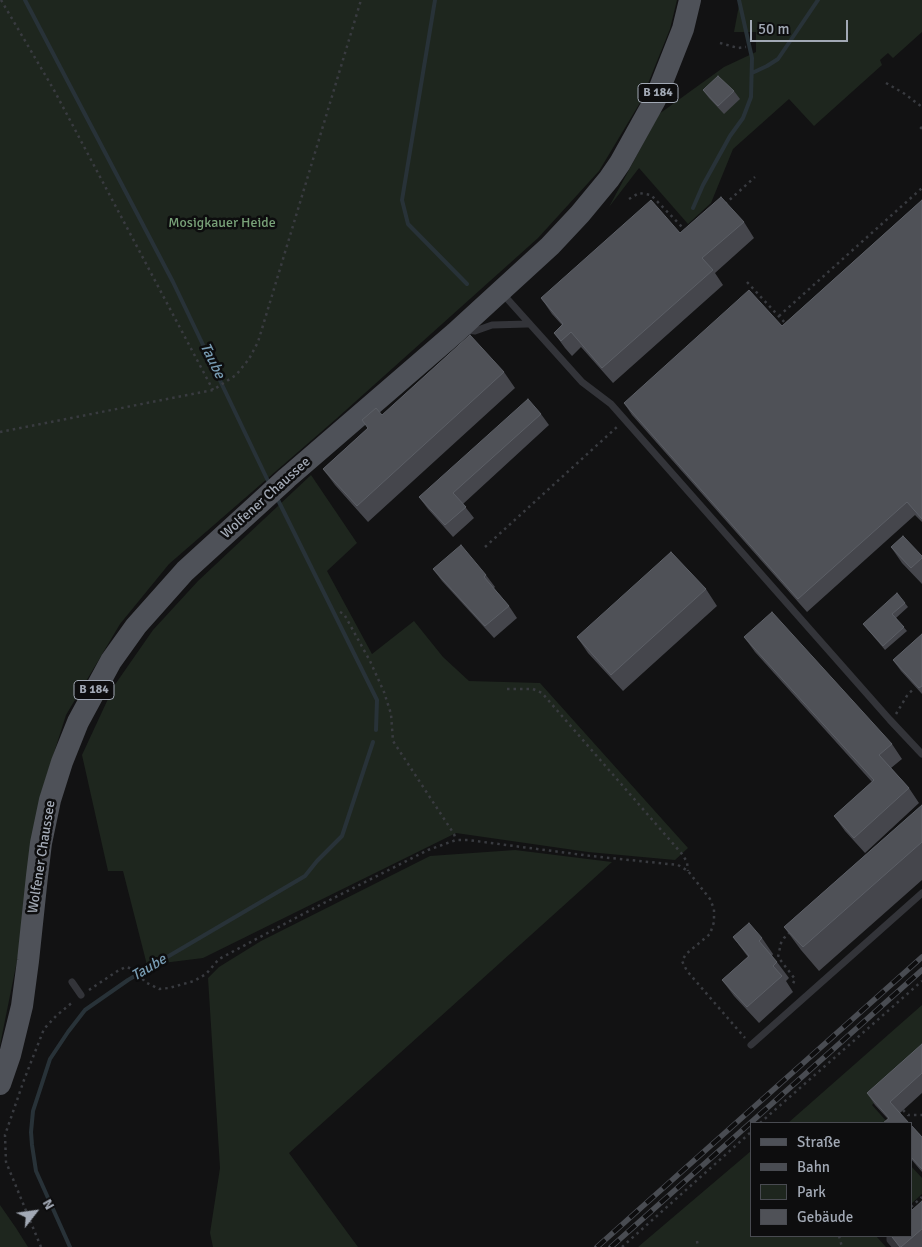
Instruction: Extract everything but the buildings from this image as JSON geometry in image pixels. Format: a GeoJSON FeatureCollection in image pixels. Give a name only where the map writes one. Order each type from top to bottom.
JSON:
{"type":"FeatureCollection","features":[{"type":"Feature","properties":{"kind":"main road","name":"Wolfener Chaussee"},"geometry":{"type":"LineString","coordinates":[[1,1076],[18,1022],[25,985],[44,825],[56,780],[78,722],[111,661],[136,626],[185,571],[287,478],[500,292],[563,233],[593,200],[614,171],[655,100],[683,29],[690,0]]}},
{"type":"Feature","properties":{"kind":"lane"},"geometry":{"type":"LineString","coordinates":[[500,292],[527,324],[582,382],[611,404],[624,421],[922,754]]}},
{"type":"Feature","properties":{"kind":"lane"},"geometry":{"type":"LineString","coordinates":[[458,330],[475,331],[492,325],[527,324]]}},
{"type":"Feature","properties":{"kind":"lane"},"geometry":{"type":"LineString","coordinates":[[751,1045],[922,893]]}},
{"type":"Feature","properties":{"kind":"lane"},"geometry":{"type":"LineString","coordinates":[[72,982],[82,995]]}},
{"type":"Feature","properties":{"kind":"path"},"geometry":{"type":"LineString","coordinates":[[1,0],[54,90],[213,390]]}},
{"type":"Feature","properties":{"kind":"path"},"geometry":{"type":"LineString","coordinates":[[0,432],[213,390],[236,375],[249,359],[258,342],[361,0]]}},
{"type":"Feature","properties":{"kind":"path"},"geometry":{"type":"LineString","coordinates":[[720,43],[738,48],[746,47]]}},
{"type":"Feature","properties":{"kind":"path"},"geometry":{"type":"LineString","coordinates":[[886,83],[906,94],[922,107]]}},
{"type":"Feature","properties":{"kind":"path"},"geometry":{"type":"LineString","coordinates":[[922,127],[920,129],[922,132]]}},
{"type":"Feature","properties":{"kind":"path"},"geometry":{"type":"LineString","coordinates":[[719,209],[755,177]]}},
{"type":"Feature","properties":{"kind":"path"},"geometry":{"type":"LineString","coordinates":[[779,316],[922,188]]}},
{"type":"Feature","properties":{"kind":"path"},"geometry":{"type":"LineString","coordinates":[[629,199],[640,193],[651,195],[690,235]]}},
{"type":"Feature","properties":{"kind":"path"},"geometry":{"type":"LineString","coordinates":[[747,282],[791,329]]}},
{"type":"Feature","properties":{"kind":"path"},"geometry":{"type":"LineString","coordinates":[[485,547],[624,421]]}},
{"type":"Feature","properties":{"kind":"path"},"geometry":{"type":"LineString","coordinates":[[340,612],[344,614],[370,661],[384,692],[391,714],[393,741],[454,834],[456,840]]}},
{"type":"Feature","properties":{"kind":"path"},"geometry":{"type":"LineString","coordinates":[[890,720],[899,711],[908,694],[915,688]]}},
{"type":"Feature","properties":{"kind":"path"},"geometry":{"type":"LineString","coordinates":[[507,689],[532,689],[542,693],[682,854],[687,862],[688,870]]}},
{"type":"Feature","properties":{"kind":"path"},"geometry":{"type":"LineString","coordinates":[[41,1247],[6,1162],[5,1135],[44,1029],[56,1016],[82,995],[126,967],[136,970],[145,982],[159,989],[194,981],[206,974],[219,960],[318,906],[428,850],[456,840],[678,865],[688,870],[710,899],[714,909],[714,922],[710,934],[686,954],[682,961],[686,971],[751,1045]]}},
{"type":"Feature","properties":{"kind":"path"},"geometry":{"type":"LineString","coordinates":[[791,932],[784,938],[778,957],[795,979],[792,986]]}},
{"type":"Feature","properties":{"kind":"path"},"geometry":{"type":"LineString","coordinates":[[761,1122],[922,981]]}},
{"type":"Feature","properties":{"kind":"path"},"geometry":{"type":"LineString","coordinates":[[903,1110],[908,1115],[922,1115]]}},
{"type":"Feature","properties":{"kind":"path"},"geometry":{"type":"LineString","coordinates":[[918,1136],[922,1132]]}},
{"type":"Feature","properties":{"kind":"path"},"geometry":{"type":"LineString","coordinates":[[622,1247],[750,1133]]}},
{"type":"Feature","properties":{"kind":"path"},"geometry":{"type":"LineString","coordinates":[[912,1206],[922,1197]]}},
{"type":"Feature","properties":{"kind":"path"},"geometry":{"type":"LineString","coordinates":[[697,1241],[698,1247]]}},
{"type":"Feature","properties":{"kind":"green space","name":"Mosigkauer Heide"},"geometry":{"type":"Polygon","coordinates":[[[0,0],[677,0],[670,29],[641,101],[599,171],[538,238],[336,419],[169,564],[120,624],[66,715],[40,797],[19,951],[0,1045],[0,0]]]}},
{"type":"Feature","properties":{"kind":"green space"},"geometry":{"type":"Polygon","coordinates":[[[740,0],[922,0],[922,32],[893,58],[888,53],[880,60],[882,65],[814,126],[789,99],[733,149],[711,203],[688,224],[639,168],[609,207],[659,114],[724,67],[756,52],[756,32],[734,32],[740,0]]]}},
{"type":"Feature","properties":{"kind":"green space"},"geometry":{"type":"Polygon","coordinates":[[[311,475],[357,543],[327,571],[372,654],[414,621],[443,657],[469,681],[540,683],[688,848],[675,860],[588,852],[456,833],[203,958],[147,965],[123,871],[108,871],[82,755],[114,686],[153,630],[198,581],[311,475]]]}},
{"type":"Feature","properties":{"kind":"green space"},"geometry":{"type":"Polygon","coordinates":[[[515,850],[612,862],[289,1153],[358,1247],[213,1247],[210,1233],[220,1168],[208,978],[219,967],[261,941],[430,856],[515,850]]]}},
{"type":"Feature","properties":{"kind":"green space"},"geometry":{"type":"Polygon","coordinates":[[[922,1005],[922,1060],[872,1105],[887,1122],[789,1122],[922,1005]]]}},
{"type":"Feature","properties":{"kind":"green space"},"geometry":{"type":"Polygon","coordinates":[[[750,1152],[750,1237],[877,1237],[886,1247],[638,1247],[750,1152]]]}},
{"type":"Feature","properties":{"kind":"green space"},"geometry":{"type":"Polygon","coordinates":[[[912,1167],[922,1178],[922,1194],[912,1203],[912,1167]]]}},
{"type":"Feature","properties":{"kind":"green space"},"geometry":{"type":"Polygon","coordinates":[[[0,1205],[16,1228],[28,1247],[0,1247],[0,1205]]]}},
{"type":"Feature","properties":{"kind":"waterway","name":"Taube"},"geometry":{"type":"LineString","coordinates":[[25,0],[173,282],[269,483]]}},
{"type":"Feature","properties":{"kind":"waterway"},"geometry":{"type":"LineString","coordinates":[[435,0],[402,200],[408,224],[467,284]]}},
{"type":"Feature","properties":{"kind":"waterway"},"geometry":{"type":"LineString","coordinates":[[693,208],[703,185],[730,136],[743,118],[751,97],[752,58],[739,0]]}},
{"type":"Feature","properties":{"kind":"waterway"},"geometry":{"type":"LineString","coordinates":[[752,73],[778,59],[818,0]]}},
{"type":"Feature","properties":{"kind":"waterway","name":"Taube"},"geometry":{"type":"LineString","coordinates":[[277,498],[377,700],[376,730]]}},
{"type":"Feature","properties":{"kind":"waterway","name":"Taube"},"geometry":{"type":"LineString","coordinates":[[70,1247],[36,1171],[32,1145],[33,1111],[50,1059],[85,1010],[128,980],[305,876],[342,836],[373,742]]}},
{"type":"Feature","properties":{"kind":"railway"},"geometry":{"type":"LineString","coordinates":[[597,1247],[922,957]]}},
{"type":"Feature","properties":{"kind":"railway"},"geometry":{"type":"LineString","coordinates":[[751,1122],[922,970]]}},
{"type":"Feature","properties":{"kind":"railway"},"geometry":{"type":"LineString","coordinates":[[611,1247],[750,1123]]}}]}
